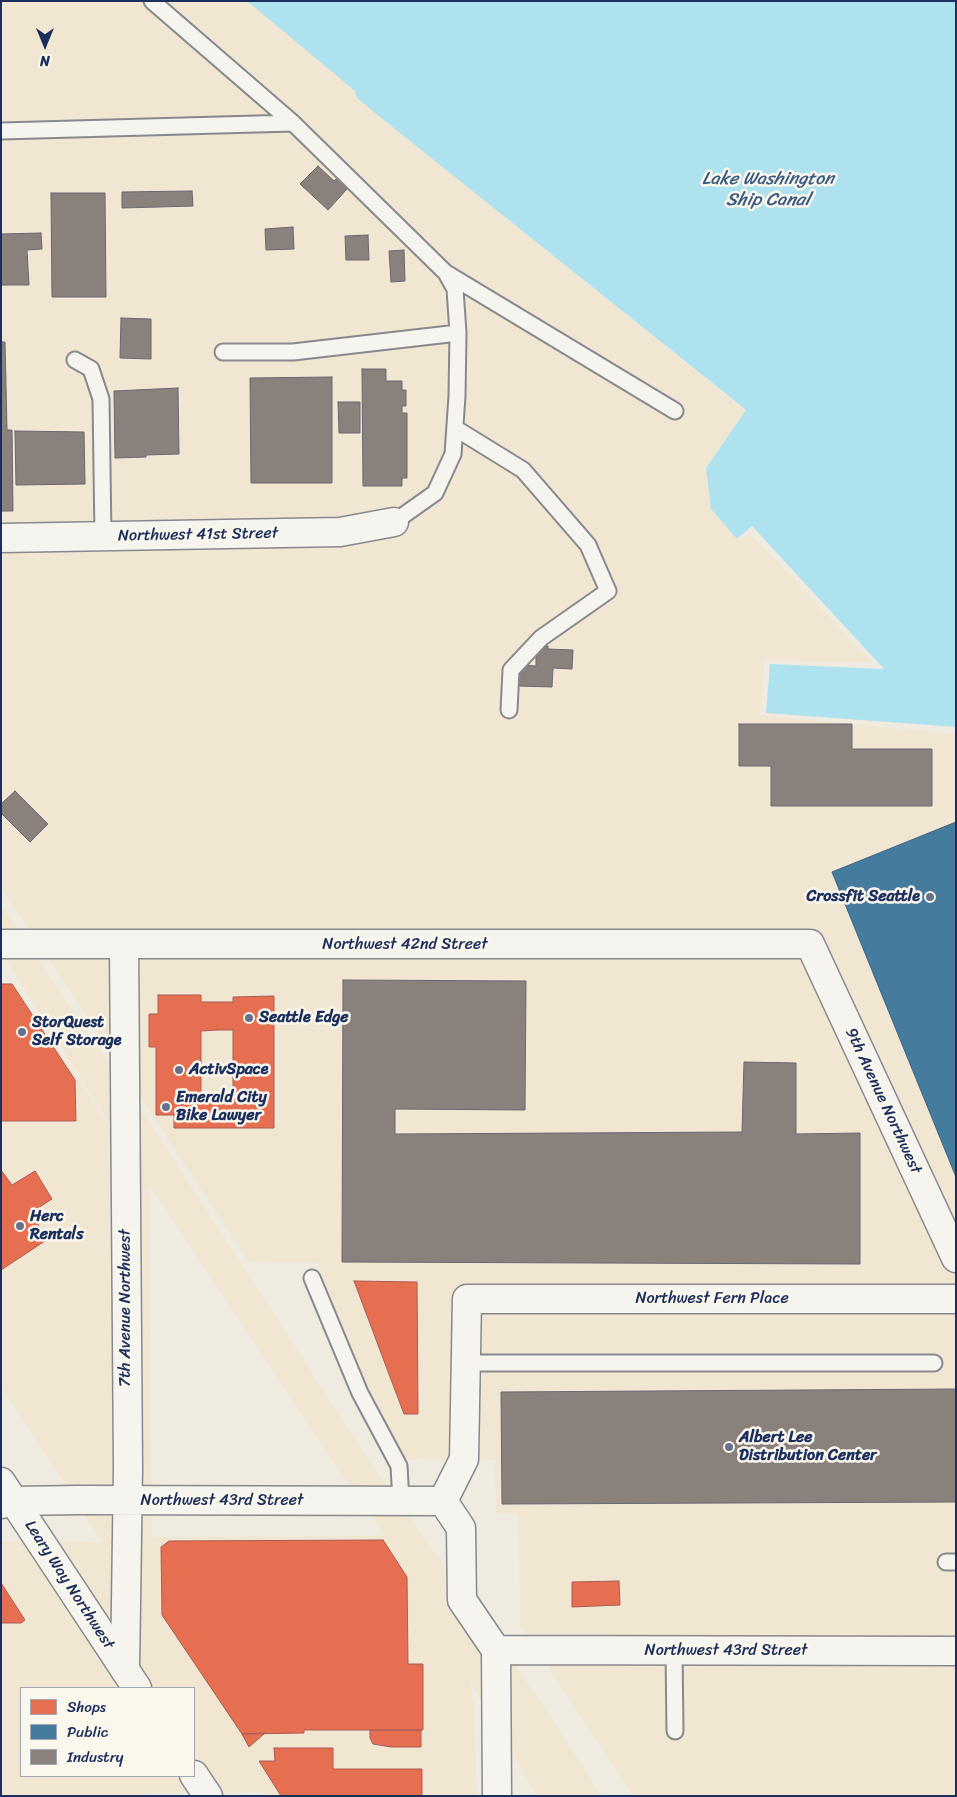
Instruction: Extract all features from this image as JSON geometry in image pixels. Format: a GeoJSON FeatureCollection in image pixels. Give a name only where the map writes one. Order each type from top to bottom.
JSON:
{"type":"FeatureCollection","features":[{"type":"Feature","properties":{"kind":"street","name":"Northwest 41st Street"},"geometry":{"type":"LineString","coordinates":[[1,538],[340,532],[394,522]]}},
{"type":"Feature","properties":{"kind":"street","name":"Northwest 42nd Street"},"geometry":{"type":"LineString","coordinates":[[1,944],[810,944]]}},
{"type":"Feature","properties":{"kind":"street","name":"9th Avenue Northwest"},"geometry":{"type":"LineString","coordinates":[[810,944],[956,1258]]}},
{"type":"Feature","properties":{"kind":"street","name":"7th Avenue Northwest"},"geometry":{"type":"LineString","coordinates":[[124,945],[131,1679]]}},
{"type":"Feature","properties":{"kind":"street","name":"Northwest Fern Place"},"geometry":{"type":"LineString","coordinates":[[466,1363],[467,1299],[956,1299]]}},
{"type":"Feature","properties":{"kind":"street"},"geometry":{"type":"LineString","coordinates":[[466,1363],[464,1458],[443,1501],[461,1528],[462,1600],[496,1650],[498,1796]]}},
{"type":"Feature","properties":{"kind":"street","name":"Northwest 43rd Street"},"geometry":{"type":"LineString","coordinates":[[6,1495],[128,1500],[443,1501]]}},
{"type":"Feature","properties":{"kind":"street","name":"Leary Way Northwest"},"geometry":{"type":"LineString","coordinates":[[6,1495],[131,1679]]}},
{"type":"Feature","properties":{"kind":"street","name":"Northwest 43rd Street"},"geometry":{"type":"LineString","coordinates":[[496,1650],[956,1652]]}},
{"type":"Feature","properties":{"kind":"street"},"geometry":{"type":"LineString","coordinates":[[195,1776],[208,1796]]}},
{"type":"Feature","properties":{"kind":"lane"},"geometry":{"type":"LineString","coordinates":[[152,1],[293,123],[446,273],[675,412]]}},
{"type":"Feature","properties":{"kind":"lane"},"geometry":{"type":"LineString","coordinates":[[1,131],[293,123]]}},
{"type":"Feature","properties":{"kind":"lane"},"geometry":{"type":"LineString","coordinates":[[394,522],[434,493],[453,454],[457,396],[458,333],[455,289],[446,273]]}},
{"type":"Feature","properties":{"kind":"lane"},"geometry":{"type":"LineString","coordinates":[[223,352],[293,352],[458,333]]}},
{"type":"Feature","properties":{"kind":"lane"},"geometry":{"type":"LineString","coordinates":[[75,360],[90,370],[101,399],[103,536]]}},
{"type":"Feature","properties":{"kind":"lane"},"geometry":{"type":"LineString","coordinates":[[455,428],[523,470],[588,546],[608,591],[541,638],[511,670],[509,710]]}},
{"type":"Feature","properties":{"kind":"lane"},"geometry":{"type":"LineString","coordinates":[[312,1278],[360,1393],[399,1466],[401,1501]]}},
{"type":"Feature","properties":{"kind":"lane"},"geometry":{"type":"LineString","coordinates":[[466,1363],[934,1363]]}},
{"type":"Feature","properties":{"kind":"lane"},"geometry":{"type":"LineString","coordinates":[[674,1650],[675,1731]]}},
{"type":"Feature","properties":{"kind":"shaded area"},"geometry":{"type":"Polygon","coordinates":[[[1,1],[247,1],[355,91],[357,98],[375,113],[746,411],[706,468],[737,539],[751,534],[872,662],[765,660],[760,715],[956,734],[956,1796],[633,1796],[520,1624],[519,1514],[496,1513],[495,1460],[392,1459],[318,1263],[249,1262],[1,887],[1,1]]]}},
{"type":"Feature","properties":{"kind":"shaded area"},"geometry":{"type":"Polygon","coordinates":[[[1,905],[147,1119],[373,1466],[543,1705],[602,1796],[537,1796],[470,1681],[474,1708],[477,1796],[265,1796],[262,1792],[145,1793],[146,1796],[1,1796],[1,1541],[102,1542],[1,1386],[1,983],[13,983],[133,1160],[1,952],[1,905]],[[149,1184],[152,1537],[385,1536],[333,1462],[149,1184]]]}},
{"type":"Feature","properties":{"kind":"water","name":"Lake Washington Ship Canal"},"geometry":{"type":"Polygon","coordinates":[[[247,1],[956,1],[956,727],[766,713],[770,664],[884,669],[752,526],[737,539],[711,509],[706,468],[746,410],[375,113],[357,98],[355,91],[247,1]]]}},
{"type":"Feature","properties":{"kind":"building: Shops","name":"StorQuest Self Storage"},"geometry":{"type":"Polygon","coordinates":[[[1,984],[12,984],[75,1080],[76,1121],[1,1121],[1,984]]]}},
{"type":"Feature","properties":{"kind":"building: Shops","name":"ActivSpace"},"geometry":{"type":"Polygon","coordinates":[[[158,995],[201,995],[201,1002],[233,1002],[233,997],[274,996],[274,1128],[174,1128],[174,1115],[156,1115],[156,1047],[149,1047],[149,1014],[158,1014],[158,995]],[[233,1030],[201,1031],[201,1093],[233,1093],[233,1030]]]}},
{"type":"Feature","properties":{"kind":"building: Shops","name":"Herc Rentals"},"geometry":{"type":"Polygon","coordinates":[[[1,1170],[12,1185],[35,1171],[52,1199],[30,1213],[48,1239],[1,1270],[1,1170]]]}},
{"type":"Feature","properties":{"kind":"building: Shops"},"geometry":{"type":"Polygon","coordinates":[[[354,1281],[417,1282],[418,1414],[404,1414],[354,1281]]]}},
{"type":"Feature","properties":{"kind":"building: Shops"},"geometry":{"type":"Polygon","coordinates":[[[383,1540],[407,1577],[408,1664],[423,1664],[423,1730],[304,1730],[304,1733],[242,1734],[162,1615],[161,1547],[169,1541],[383,1540]]]}},
{"type":"Feature","properties":{"kind":"building: Shops"},"geometry":{"type":"Polygon","coordinates":[[[619,1581],[620,1605],[572,1607],[572,1582],[619,1581]]]}},
{"type":"Feature","properties":{"kind":"building: Shops"},"geometry":{"type":"Polygon","coordinates":[[[1,1583],[25,1620],[21,1623],[1,1623],[1,1583]]]}},
{"type":"Feature","properties":{"kind":"building: Shops"},"geometry":{"type":"Polygon","coordinates":[[[370,1730],[421,1730],[421,1747],[391,1747],[373,1744],[370,1738],[370,1730]]]}},
{"type":"Feature","properties":{"kind":"building: Shops"},"geometry":{"type":"Polygon","coordinates":[[[265,1733],[249,1747],[242,1734],[265,1733]]]}},
{"type":"Feature","properties":{"kind":"building: Shops"},"geometry":{"type":"Polygon","coordinates":[[[274,1748],[333,1748],[333,1769],[422,1769],[422,1796],[281,1796],[259,1761],[275,1761],[274,1748]]]}},
{"type":"Feature","properties":{"kind":"building: Public"},"geometry":{"type":"Polygon","coordinates":[[[956,822],[956,1177],[832,872],[956,822]]]}},
{"type":"Feature","properties":{"kind":"building: Industry"},"geometry":{"type":"Polygon","coordinates":[[[318,166],[334,181],[336,179],[347,189],[328,210],[300,184],[318,166]]]}},
{"type":"Feature","properties":{"kind":"building: Industry"},"geometry":{"type":"Polygon","coordinates":[[[192,191],[193,206],[122,208],[122,192],[192,191]]]}},
{"type":"Feature","properties":{"kind":"building: Industry"},"geometry":{"type":"Polygon","coordinates":[[[51,193],[105,193],[106,297],[52,297],[51,193]]]}},
{"type":"Feature","properties":{"kind":"building: Industry"},"geometry":{"type":"Polygon","coordinates":[[[293,227],[294,249],[266,250],[265,229],[293,227]]]}},
{"type":"Feature","properties":{"kind":"building: Industry"},"geometry":{"type":"Polygon","coordinates":[[[41,233],[42,249],[27,250],[29,285],[1,285],[1,234],[41,233]]]}},
{"type":"Feature","properties":{"kind":"building: Industry"},"geometry":{"type":"Polygon","coordinates":[[[368,235],[369,260],[346,260],[345,236],[368,235]]]}},
{"type":"Feature","properties":{"kind":"building: Industry"},"geometry":{"type":"Polygon","coordinates":[[[404,250],[405,281],[391,282],[389,251],[404,250]]]}},
{"type":"Feature","properties":{"kind":"building: Industry"},"geometry":{"type":"Polygon","coordinates":[[[121,318],[151,319],[151,359],[120,358],[121,318]]]}},
{"type":"Feature","properties":{"kind":"building: Industry"},"geometry":{"type":"Polygon","coordinates":[[[1,342],[5,342],[7,430],[12,430],[13,511],[1,511],[1,342]]]}},
{"type":"Feature","properties":{"kind":"building: Industry"},"geometry":{"type":"Polygon","coordinates":[[[362,369],[386,369],[386,381],[402,381],[402,390],[406,390],[406,406],[402,406],[402,413],[407,413],[407,478],[402,478],[402,486],[363,486],[362,369]]]}},
{"type":"Feature","properties":{"kind":"building: Industry"},"geometry":{"type":"Polygon","coordinates":[[[332,377],[332,483],[251,483],[250,378],[332,377]]]}},
{"type":"Feature","properties":{"kind":"building: Industry"},"geometry":{"type":"Polygon","coordinates":[[[178,388],[179,454],[115,458],[114,391],[178,388]]]}},
{"type":"Feature","properties":{"kind":"building: Industry"},"geometry":{"type":"Polygon","coordinates":[[[338,402],[360,402],[360,433],[339,433],[338,402]]]}},
{"type":"Feature","properties":{"kind":"building: Industry"},"geometry":{"type":"Polygon","coordinates":[[[15,431],[84,432],[85,484],[16,485],[15,431]]]}},
{"type":"Feature","properties":{"kind":"building: Industry"},"geometry":{"type":"Polygon","coordinates":[[[536,646],[548,646],[548,649],[573,650],[572,669],[553,668],[552,687],[518,686],[519,665],[536,666],[536,646]]]}},
{"type":"Feature","properties":{"kind":"building: Industry"},"geometry":{"type":"Polygon","coordinates":[[[739,724],[852,724],[852,749],[932,749],[932,806],[771,806],[771,766],[739,766],[739,724]]]}},
{"type":"Feature","properties":{"kind":"building: Industry"},"geometry":{"type":"Polygon","coordinates":[[[15,791],[48,824],[30,842],[1,813],[1,804],[15,791]]]}},
{"type":"Feature","properties":{"kind":"building: Industry"},"geometry":{"type":"Polygon","coordinates":[[[343,980],[526,981],[525,1110],[395,1109],[395,1134],[742,1132],[744,1062],[796,1063],[796,1134],[860,1133],[860,1264],[342,1262],[343,980]]]}},
{"type":"Feature","properties":{"kind":"building: Industry","name":"Albert Lee Distribution Center"},"geometry":{"type":"Polygon","coordinates":[[[956,1389],[956,1502],[502,1504],[501,1392],[956,1389]]]}},
{"type":"Feature","properties":{"kind":"place","name":"Crossfit Seattle"},"geometry":{"type":"Point","coordinates":[930,897]}},
{"type":"Feature","properties":{"kind":"place","name":"Seattle Edge"},"geometry":{"type":"Point","coordinates":[249,1018]}},
{"type":"Feature","properties":{"kind":"place","name":"StorQuest Self Storage"},"geometry":{"type":"Point","coordinates":[22,1032]}},
{"type":"Feature","properties":{"kind":"place","name":"ActivSpace"},"geometry":{"type":"Point","coordinates":[179,1070]}},
{"type":"Feature","properties":{"kind":"place","name":"Emerald City Bike Lawyer"},"geometry":{"type":"Point","coordinates":[166,1107]}},
{"type":"Feature","properties":{"kind":"place","name":"Herc Rentals"},"geometry":{"type":"Point","coordinates":[20,1226]}},
{"type":"Feature","properties":{"kind":"place","name":"Albert Lee Distribution Center"},"geometry":{"type":"Point","coordinates":[729,1447]}}]}
